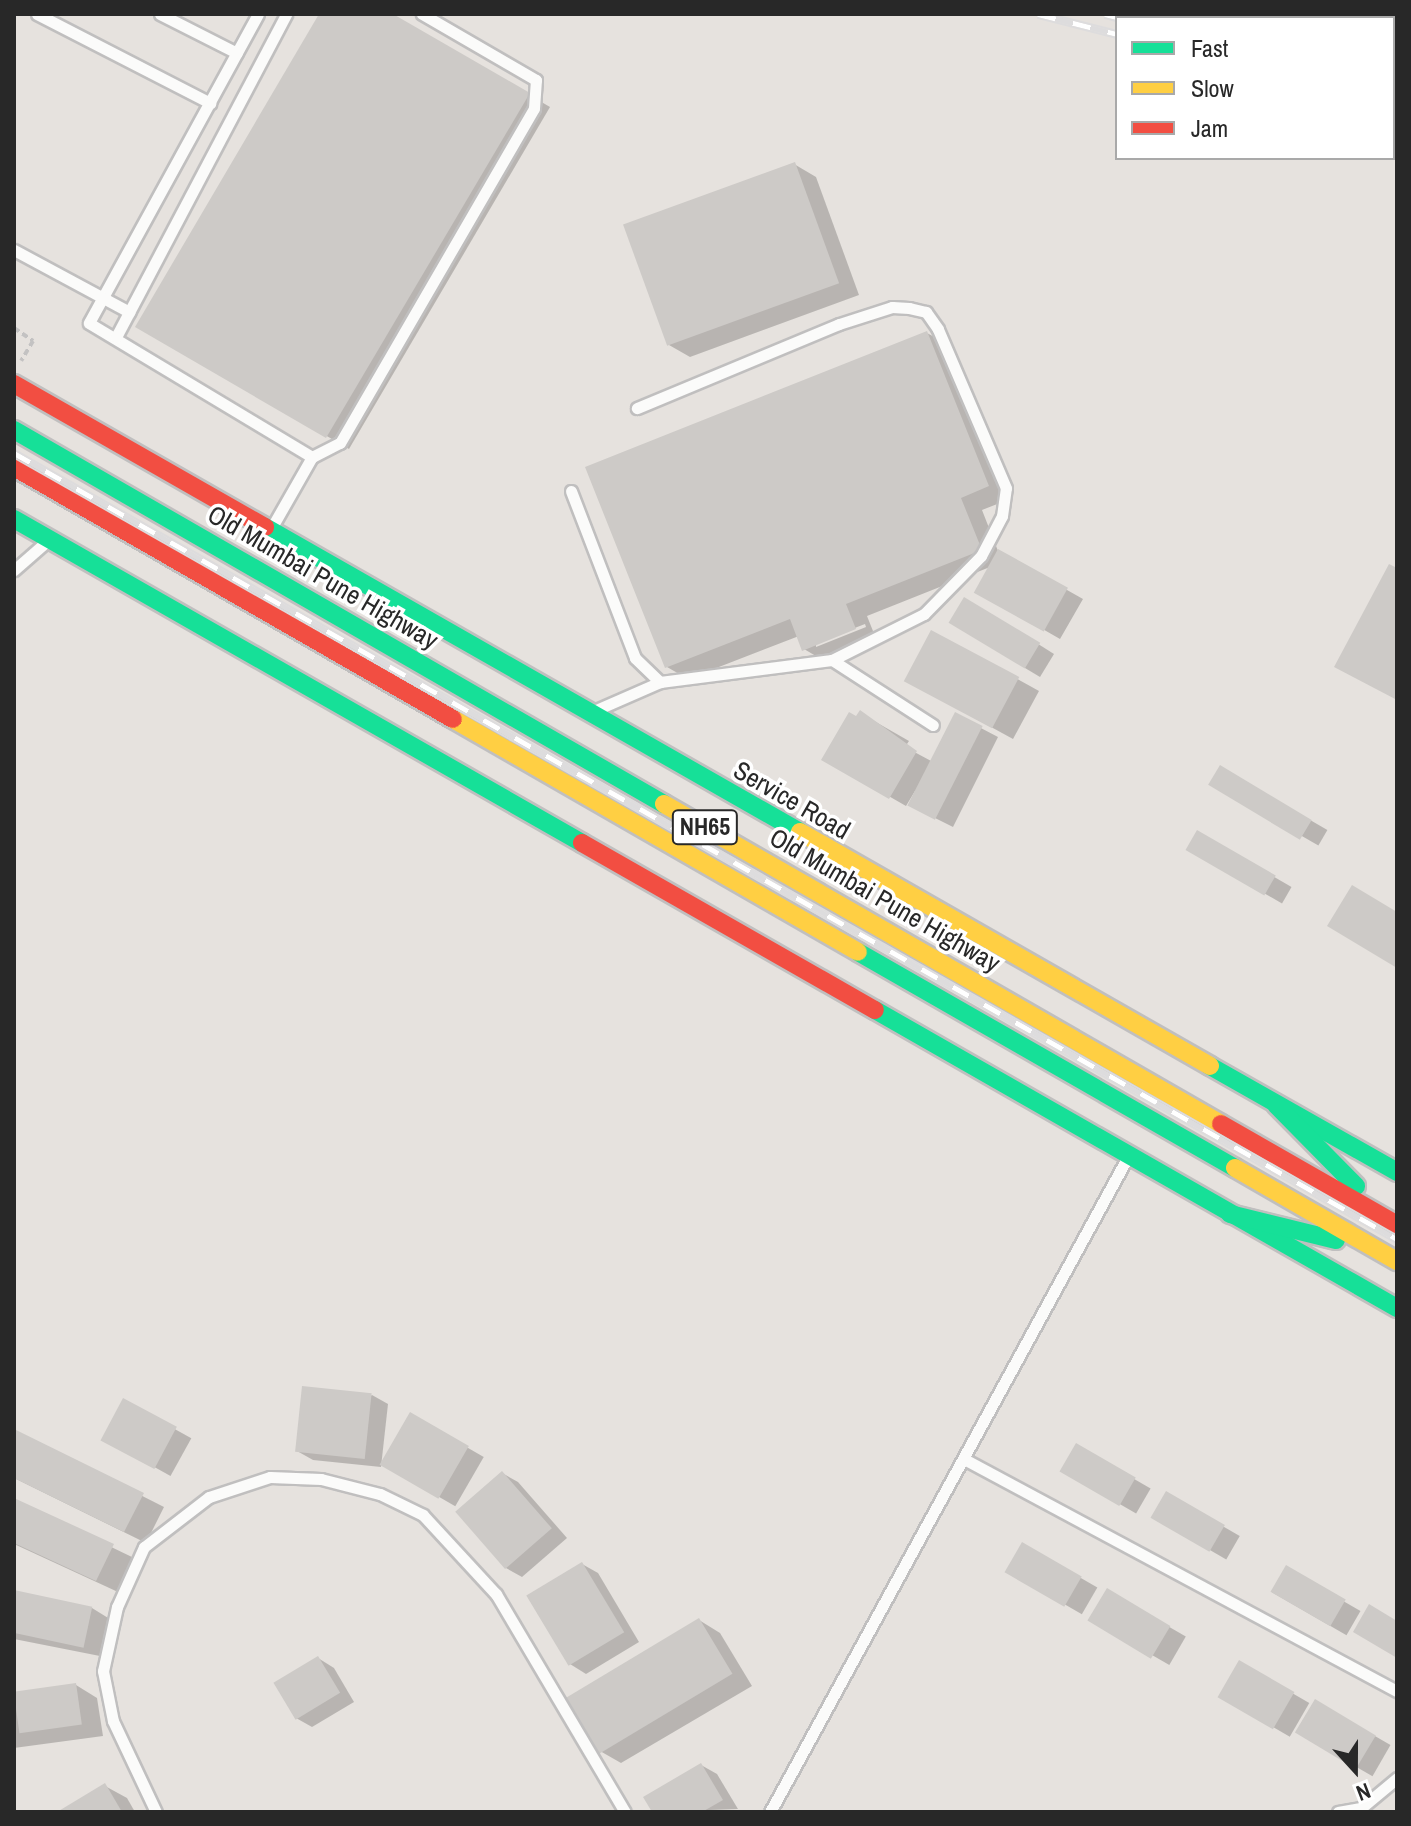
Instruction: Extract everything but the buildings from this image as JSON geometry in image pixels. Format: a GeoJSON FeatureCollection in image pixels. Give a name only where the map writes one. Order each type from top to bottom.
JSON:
{"type":"FeatureCollection","features":[{"type":"Feature","properties":{"kind":"main road"},"geometry":{"type":"LineString","coordinates":[[19,364],[105,414],[161,472]]}},
{"type":"Feature","properties":{"kind":"main road","name":"Service Road"},"geometry":{"type":"LineString","coordinates":[[14,384],[268,533],[1397,1172]]}},
{"type":"Feature","properties":{"kind":"main road","name":"Old Mumbai Pune Highway"},"geometry":{"type":"LineString","coordinates":[[14,430],[1394,1223]]}},
{"type":"Feature","properties":{"kind":"main road","name":"NH65"},"geometry":{"type":"LineString","coordinates":[[14,467],[1397,1261]]}},
{"type":"Feature","properties":{"kind":"main road"},"geometry":{"type":"LineString","coordinates":[[14,519],[1397,1308]]}},
{"type":"Feature","properties":{"kind":"main road"},"geometry":{"type":"LineString","coordinates":[[1276,1105],[1394,1223]]}},
{"type":"Feature","properties":{"kind":"main road"},"geometry":{"type":"LineString","coordinates":[[1230,1214],[1377,1250]]}},
{"type":"Feature","properties":{"kind":"lane"},"geometry":{"type":"LineString","coordinates":[[37,14],[210,103]]}},
{"type":"Feature","properties":{"kind":"lane"},"geometry":{"type":"LineString","coordinates":[[160,14],[237,53]]}},
{"type":"Feature","properties":{"kind":"lane"},"geometry":{"type":"LineString","coordinates":[[258,14],[89,323],[312,457]]}},
{"type":"Feature","properties":{"kind":"lane"},"geometry":{"type":"LineString","coordinates":[[116,337],[286,14]]}},
{"type":"Feature","properties":{"kind":"lane"},"geometry":{"type":"LineString","coordinates":[[268,533],[312,457],[340,443],[534,108],[536,80],[422,14]]}},
{"type":"Feature","properties":{"kind":"lane"},"geometry":{"type":"LineString","coordinates":[[14,250],[129,312]]}},
{"type":"Feature","properties":{"kind":"lane"},"geometry":{"type":"LineString","coordinates":[[589,714],[660,682],[832,660],[938,602],[981,556],[1002,516],[1006,488],[926,312],[892,307],[839,324],[637,408]]}},
{"type":"Feature","properties":{"kind":"lane"},"geometry":{"type":"LineString","coordinates":[[571,491],[635,658],[660,682]]}},
{"type":"Feature","properties":{"kind":"lane"},"geometry":{"type":"LineString","coordinates":[[14,570],[49,539]]}},
{"type":"Feature","properties":{"kind":"lane"},"geometry":{"type":"LineString","coordinates":[[832,660],[933,725]]}},
{"type":"Feature","properties":{"kind":"lane"},"geometry":{"type":"LineString","coordinates":[[770,1812],[1128,1156]]}},
{"type":"Feature","properties":{"kind":"lane"},"geometry":{"type":"LineString","coordinates":[[964,1459],[1397,1691]]}},
{"type":"Feature","properties":{"kind":"lane"},"geometry":{"type":"LineString","coordinates":[[156,1812],[113,1721],[103,1671],[117,1607],[144,1547],[209,1497],[270,1477],[321,1479],[380,1494],[423,1515],[496,1594],[625,1812]]}},
{"type":"Feature","properties":{"kind":"lane"},"geometry":{"type":"LineString","coordinates":[[1338,1812],[1361,1808],[1397,1778]]}},
{"type":"Feature","properties":{"kind":"path"},"geometry":{"type":"LineString","coordinates":[[14,328],[33,341],[19,364]]}},
{"type":"Feature","properties":{"kind":"railway"},"geometry":{"type":"LineString","coordinates":[[1038,14],[1115,33]]}},
{"type":"Feature","properties":{"kind":"railway"},"geometry":{"type":"LineString","coordinates":[[1105,14],[1115,17]]}},
{"type":"Feature","properties":{"kind":"railway"},"geometry":{"type":"LineString","coordinates":[[14,453],[1397,1239]]}},
{"type":"Feature","properties":{"kind":"traffic: fast"},"geometry":{"type":"LineString","coordinates":[[14,430],[664,804]]}},
{"type":"Feature","properties":{"kind":"traffic: fast"},"geometry":{"type":"LineString","coordinates":[[14,519],[582,843]]}},
{"type":"Feature","properties":{"kind":"traffic: fast"},"geometry":{"type":"LineString","coordinates":[[265,527],[800,832]]}},
{"type":"Feature","properties":{"kind":"traffic: fast"},"geometry":{"type":"LineString","coordinates":[[858,952],[1235,1168]]}},
{"type":"Feature","properties":{"kind":"traffic: fast"},"geometry":{"type":"LineString","coordinates":[[875,1010],[1397,1308]]}},
{"type":"Feature","properties":{"kind":"traffic: fast"},"geometry":{"type":"LineString","coordinates":[[1210,1066],[1397,1172]]}},
{"type":"Feature","properties":{"kind":"traffic: fast"},"geometry":{"type":"LineString","coordinates":[[1276,1105],[1356,1186]]}},
{"type":"Feature","properties":{"kind":"traffic: fast"},"geometry":{"type":"LineString","coordinates":[[1230,1214],[1336,1240]]}},
{"type":"Feature","properties":{"kind":"traffic: slow"},"geometry":{"type":"LineString","coordinates":[[453,719],[858,952]]}},
{"type":"Feature","properties":{"kind":"traffic: slow"},"geometry":{"type":"LineString","coordinates":[[664,804],[1221,1124]]}},
{"type":"Feature","properties":{"kind":"traffic: slow"},"geometry":{"type":"LineString","coordinates":[[800,832],[1210,1066]]}},
{"type":"Feature","properties":{"kind":"traffic: slow"},"geometry":{"type":"LineString","coordinates":[[1235,1168],[1397,1261]]}},
{"type":"Feature","properties":{"kind":"traffic: jam"},"geometry":{"type":"LineString","coordinates":[[14,384],[265,527]]}},
{"type":"Feature","properties":{"kind":"traffic: jam"},"geometry":{"type":"LineString","coordinates":[[14,467],[453,719]]}},
{"type":"Feature","properties":{"kind":"traffic: jam"},"geometry":{"type":"LineString","coordinates":[[582,843],[875,1010]]}},
{"type":"Feature","properties":{"kind":"traffic: jam"},"geometry":{"type":"LineString","coordinates":[[1221,1124],[1397,1225]]}}]}
